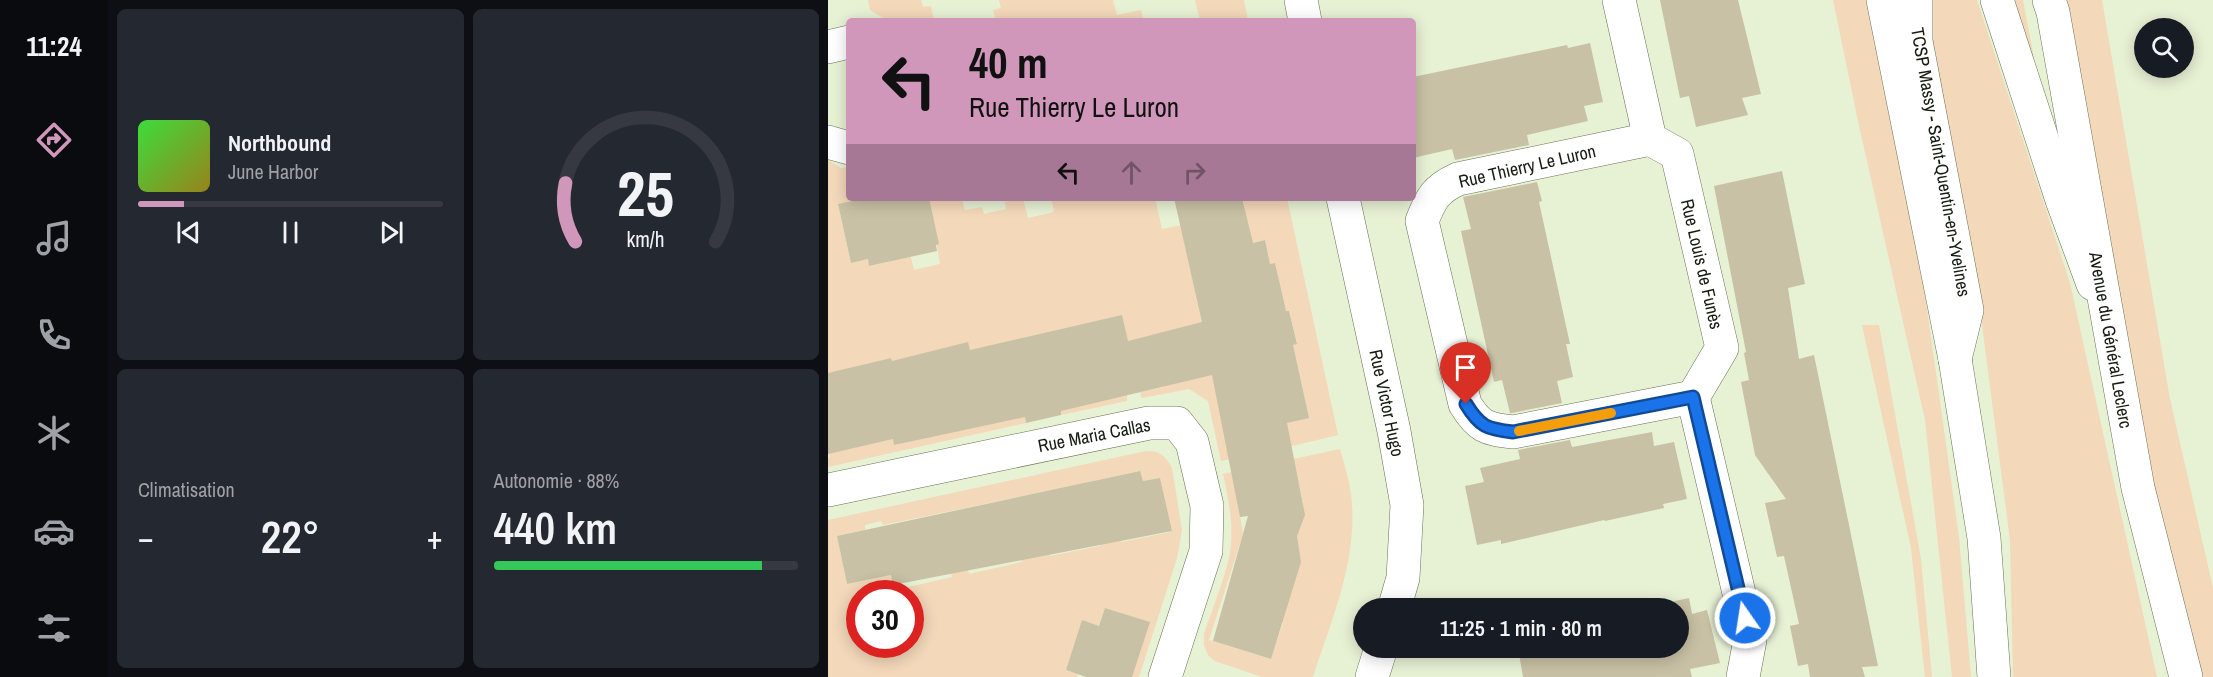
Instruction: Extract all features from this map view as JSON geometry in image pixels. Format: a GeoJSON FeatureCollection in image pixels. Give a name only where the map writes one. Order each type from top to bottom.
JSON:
{"type":"FeatureCollection","features":[{"type":"Feature","properties":{"kind":"street"},"geometry":{"type":"LineString","coordinates":[[1300,0],[1304,18]]}},
{"type":"Feature","properties":{"kind":"street"},"geometry":{"type":"LineString","coordinates":[[1619,0],[1650,138]]}},
{"type":"Feature","properties":{"kind":"street"},"geometry":{"type":"LineString","coordinates":[[1883,0],[1955,359],[1984,538],[1995,677]]}},
{"type":"Feature","properties":{"kind":"street","name":"TCSP Massy - Saint-Quentin-en-Yvelines"},"geometry":{"type":"LineString","coordinates":[[1916,0],[1916,40],[1967,310],[1955,359]]}},
{"type":"Feature","properties":{"kind":"street"},"geometry":{"type":"LineString","coordinates":[[1997,0],[2062,200],[2108,325]]}},
{"type":"Feature","properties":{"kind":"street","name":"Avenue du Général Leclerc"},"geometry":{"type":"LineString","coordinates":[[2049,0],[2138,488],[2186,677]]}},
{"type":"Feature","properties":{"kind":"street"},"geometry":{"type":"LineString","coordinates":[[828,47],[846,43]]}},
{"type":"Feature","properties":{"kind":"street","name":"Rue Louis de Funès"},"geometry":{"type":"LineString","coordinates":[[1650,138],[1677,154],[1722,348],[1693,397]]}},
{"type":"Feature","properties":{"kind":"street","name":"Rue Thierry Le Luron"},"geometry":{"type":"LineString","coordinates":[[1650,138],[1458,179],[1442,186],[1430,201],[1422,221],[1466,404],[1475,421],[1493,430],[1513,432],[1693,397]]}},
{"type":"Feature","properties":{"kind":"street"},"geometry":{"type":"LineString","coordinates":[[828,142],[846,147]]}},
{"type":"Feature","properties":{"kind":"street","name":"Rue Victor Hugo"},"geometry":{"type":"LineString","coordinates":[[1344,201],[1407,505],[1403,578],[1397,598]]}},
{"type":"Feature","properties":{"kind":"street"},"geometry":{"type":"LineString","coordinates":[[1693,397],[1750,640],[1743,677]]}},
{"type":"Feature","properties":{"kind":"street","name":"Rue Maria Callas"},"geometry":{"type":"LineString","coordinates":[[828,490],[1149,423],[1177,423],[1192,442],[1207,506],[1206,551],[1174,674]]}},
{"type":"Feature","properties":{"kind":"street"},"geometry":{"type":"LineString","coordinates":[[1372,677],[1378,658]]}},
{"type":"Feature","properties":{"kind":"shaded area"},"geometry":{"type":"Polygon","coordinates":[[[868,0],[921,0],[923,7],[931,6],[933,18],[883,18],[870,10],[868,0]]]}},
{"type":"Feature","properties":{"kind":"shaded area"},"geometry":{"type":"Polygon","coordinates":[[[999,0],[1113,0],[1117,15],[1141,10],[1143,18],[995,18],[993,10],[1001,8],[999,0]]]}},
{"type":"Feature","properties":{"kind":"shaded area"},"geometry":{"type":"Polygon","coordinates":[[[1195,0],[1244,0],[1247,18],[1199,18],[1195,0]]]}},
{"type":"Feature","properties":{"kind":"shaded area"},"geometry":{"type":"Polygon","coordinates":[[[1833,0],[1866,0],[1921,266],[1959,537],[1971,677],[1952,677],[1925,420],[1833,0]]]}},
{"type":"Feature","properties":{"kind":"shaded area"},"geometry":{"type":"Polygon","coordinates":[[[1928,0],[1977,0],[2070,283],[2157,677],[2013,677],[2010,540],[1979,302],[1928,33],[1928,0]]]}},
{"type":"Feature","properties":{"kind":"shaded area"},"geometry":{"type":"Polygon","coordinates":[[[2006,0],[2023,0],[2040,90],[2006,0]]]}},
{"type":"Feature","properties":{"kind":"shaded area"},"geometry":{"type":"Polygon","coordinates":[[[2063,0],[2102,0],[2170,399],[2213,588],[2213,677],[2199,677],[2159,533],[2063,0]]]}},
{"type":"Feature","properties":{"kind":"shaded area"},"geometry":{"type":"Polygon","coordinates":[[[828,160],[841,168],[846,167],[846,201],[852,201],[838,204],[851,263],[868,259],[870,266],[892,261],[909,250],[914,270],[940,264],[930,201],[963,201],[965,210],[982,207],[984,214],[1006,209],[1005,202],[1024,201],[1028,218],[1054,212],[1052,201],[1156,201],[1162,229],[1188,224],[1236,458],[1221,461],[1208,401],[1189,389],[1142,398],[1140,392],[1164,387],[1152,335],[1128,341],[1127,401],[1061,415],[1061,411],[1008,342],[1026,423],[828,467],[830,457],[828,453],[893,439],[895,445],[910,441],[891,358],[854,367],[862,402],[828,398],[828,160]]]}},
{"type":"Feature","properties":{"kind":"shaded area"},"geometry":{"type":"Polygon","coordinates":[[[1243,201],[1288,201],[1338,435],[1288,447],[1282,424],[1293,345],[1297,343],[1289,311],[1271,314],[1279,281],[1275,263],[1270,264],[1264,240],[1240,246],[1239,209],[1245,208],[1243,201]]]}},
{"type":"Feature","properties":{"kind":"shaded area"},"geometry":{"type":"Polygon","coordinates":[[[1862,325],[1879,325],[1921,559],[1932,677],[1925,677],[1911,548],[1862,325]]]}},
{"type":"Feature","properties":{"kind":"shaded area"},"geometry":{"type":"Polygon","coordinates":[[[1340,449],[1351,494],[1351,541],[1342,587],[1313,677],[1262,677],[1215,661],[1208,655],[1204,645],[1204,634],[1224,577],[1231,548],[1230,516],[1223,474],[1340,449]],[[1295,467],[1234,480],[1243,534],[1209,640],[1270,659],[1283,623],[1268,619],[1297,536],[1291,506],[1303,503],[1295,467]]]}},
{"type":"Feature","properties":{"kind":"shaded area"},"geometry":{"type":"Polygon","coordinates":[[[1146,451],[1162,455],[1172,468],[1182,530],[1177,558],[1139,677],[1122,677],[1149,622],[1105,608],[1099,626],[1082,621],[1066,670],[1078,674],[1077,677],[828,677],[828,520],[1146,451]],[[1139,471],[1088,482],[1072,496],[1070,486],[1018,497],[1021,511],[1009,499],[883,525],[881,521],[865,525],[865,530],[837,536],[846,580],[846,658],[924,658],[924,583],[952,577],[949,562],[965,559],[969,574],[1022,562],[1017,537],[1046,539],[1050,556],[1100,546],[1097,528],[1116,524],[1121,542],[1171,532],[1160,478],[1143,481],[1139,471]]]}},
{"type":"Feature","properties":{"kind":"shaded area"},"geometry":{"type":"Polygon","coordinates":[[[891,575],[892,580],[867,580],[891,575]]]}},
{"type":"Feature","properties":{"kind":"building"},"geometry":{"type":"Polygon","coordinates":[[[1660,0],[1738,0],[1761,94],[1742,98],[1748,115],[1696,127],[1689,96],[1680,98],[1660,0]]]}},
{"type":"Feature","properties":{"kind":"building"},"geometry":{"type":"Polygon","coordinates":[[[1590,43],[1603,102],[1584,106],[1588,121],[1527,135],[1529,145],[1455,160],[1452,149],[1416,157],[1416,76],[1567,45],[1568,48],[1590,43]]]}},
{"type":"Feature","properties":{"kind":"building"},"geometry":{"type":"Polygon","coordinates":[[[1782,171],[1805,284],[1788,288],[1799,359],[1814,355],[1878,666],[1862,667],[1865,677],[1810,677],[1808,664],[1798,666],[1790,626],[1799,624],[1784,556],[1777,557],[1765,503],[1786,499],[1755,455],[1741,382],[1749,380],[1744,353],[1746,352],[1714,186],[1782,171]]]}},
{"type":"Feature","properties":{"kind":"building"},"geometry":{"type":"Polygon","coordinates":[[[1537,182],[1542,201],[1539,202],[1570,344],[1566,344],[1573,377],[1557,381],[1562,403],[1510,413],[1502,380],[1494,382],[1461,231],[1471,229],[1463,197],[1537,182]]]}},
{"type":"Feature","properties":{"kind":"building"},"geometry":{"type":"Polygon","coordinates":[[[852,201],[930,201],[939,244],[936,245],[937,251],[869,266],[868,259],[851,263],[838,204],[852,201]]]}},
{"type":"Feature","properties":{"kind":"building"},"geometry":{"type":"Polygon","coordinates":[[[1175,201],[1243,201],[1253,243],[1265,240],[1270,264],[1275,263],[1286,311],[1289,311],[1297,344],[1293,345],[1309,418],[1287,423],[1305,515],[1297,536],[1301,562],[1271,659],[1213,641],[1248,516],[1240,517],[1212,375],[1061,411],[1061,415],[1026,423],[1025,417],[894,445],[893,439],[828,454],[828,373],[891,358],[892,361],[968,342],[970,350],[1122,315],[1128,341],[1202,322],[1175,201]]]}},
{"type":"Feature","properties":{"kind":"building"},"geometry":{"type":"Polygon","coordinates":[[[1652,432],[1654,446],[1674,442],[1687,499],[1663,504],[1664,508],[1501,544],[1501,540],[1477,545],[1465,486],[1484,482],[1480,468],[1520,459],[1518,450],[1570,440],[1572,447],[1652,432]]]}},
{"type":"Feature","properties":{"kind":"building"},"geometry":{"type":"Polygon","coordinates":[[[1140,471],[1143,481],[1160,478],[1172,531],[919,580],[892,580],[891,575],[867,580],[846,580],[837,536],[1140,471]]]}},
{"type":"Feature","properties":{"kind":"building"},"geometry":{"type":"Polygon","coordinates":[[[1689,598],[1692,614],[1707,610],[1720,663],[1690,669],[1692,677],[1523,677],[1520,658],[1689,658],[1689,598]]]}},
{"type":"Feature","properties":{"kind":"building"},"geometry":{"type":"Polygon","coordinates":[[[1105,608],[1150,622],[1132,677],[1086,677],[1066,670],[1082,620],[1099,626],[1105,608]]]}},
{"type":"Feature","properties":{"kind":"slow traffic"},"geometry":{"type":"LineString","coordinates":[[1519,431],[1611,413]]}},
{"type":"Feature","properties":{"kind":"route"},"geometry":{"type":"LineString","coordinates":[[1466,404],[1475,421],[1493,430],[1513,432],[1693,397],[1745,618]]}}]}
